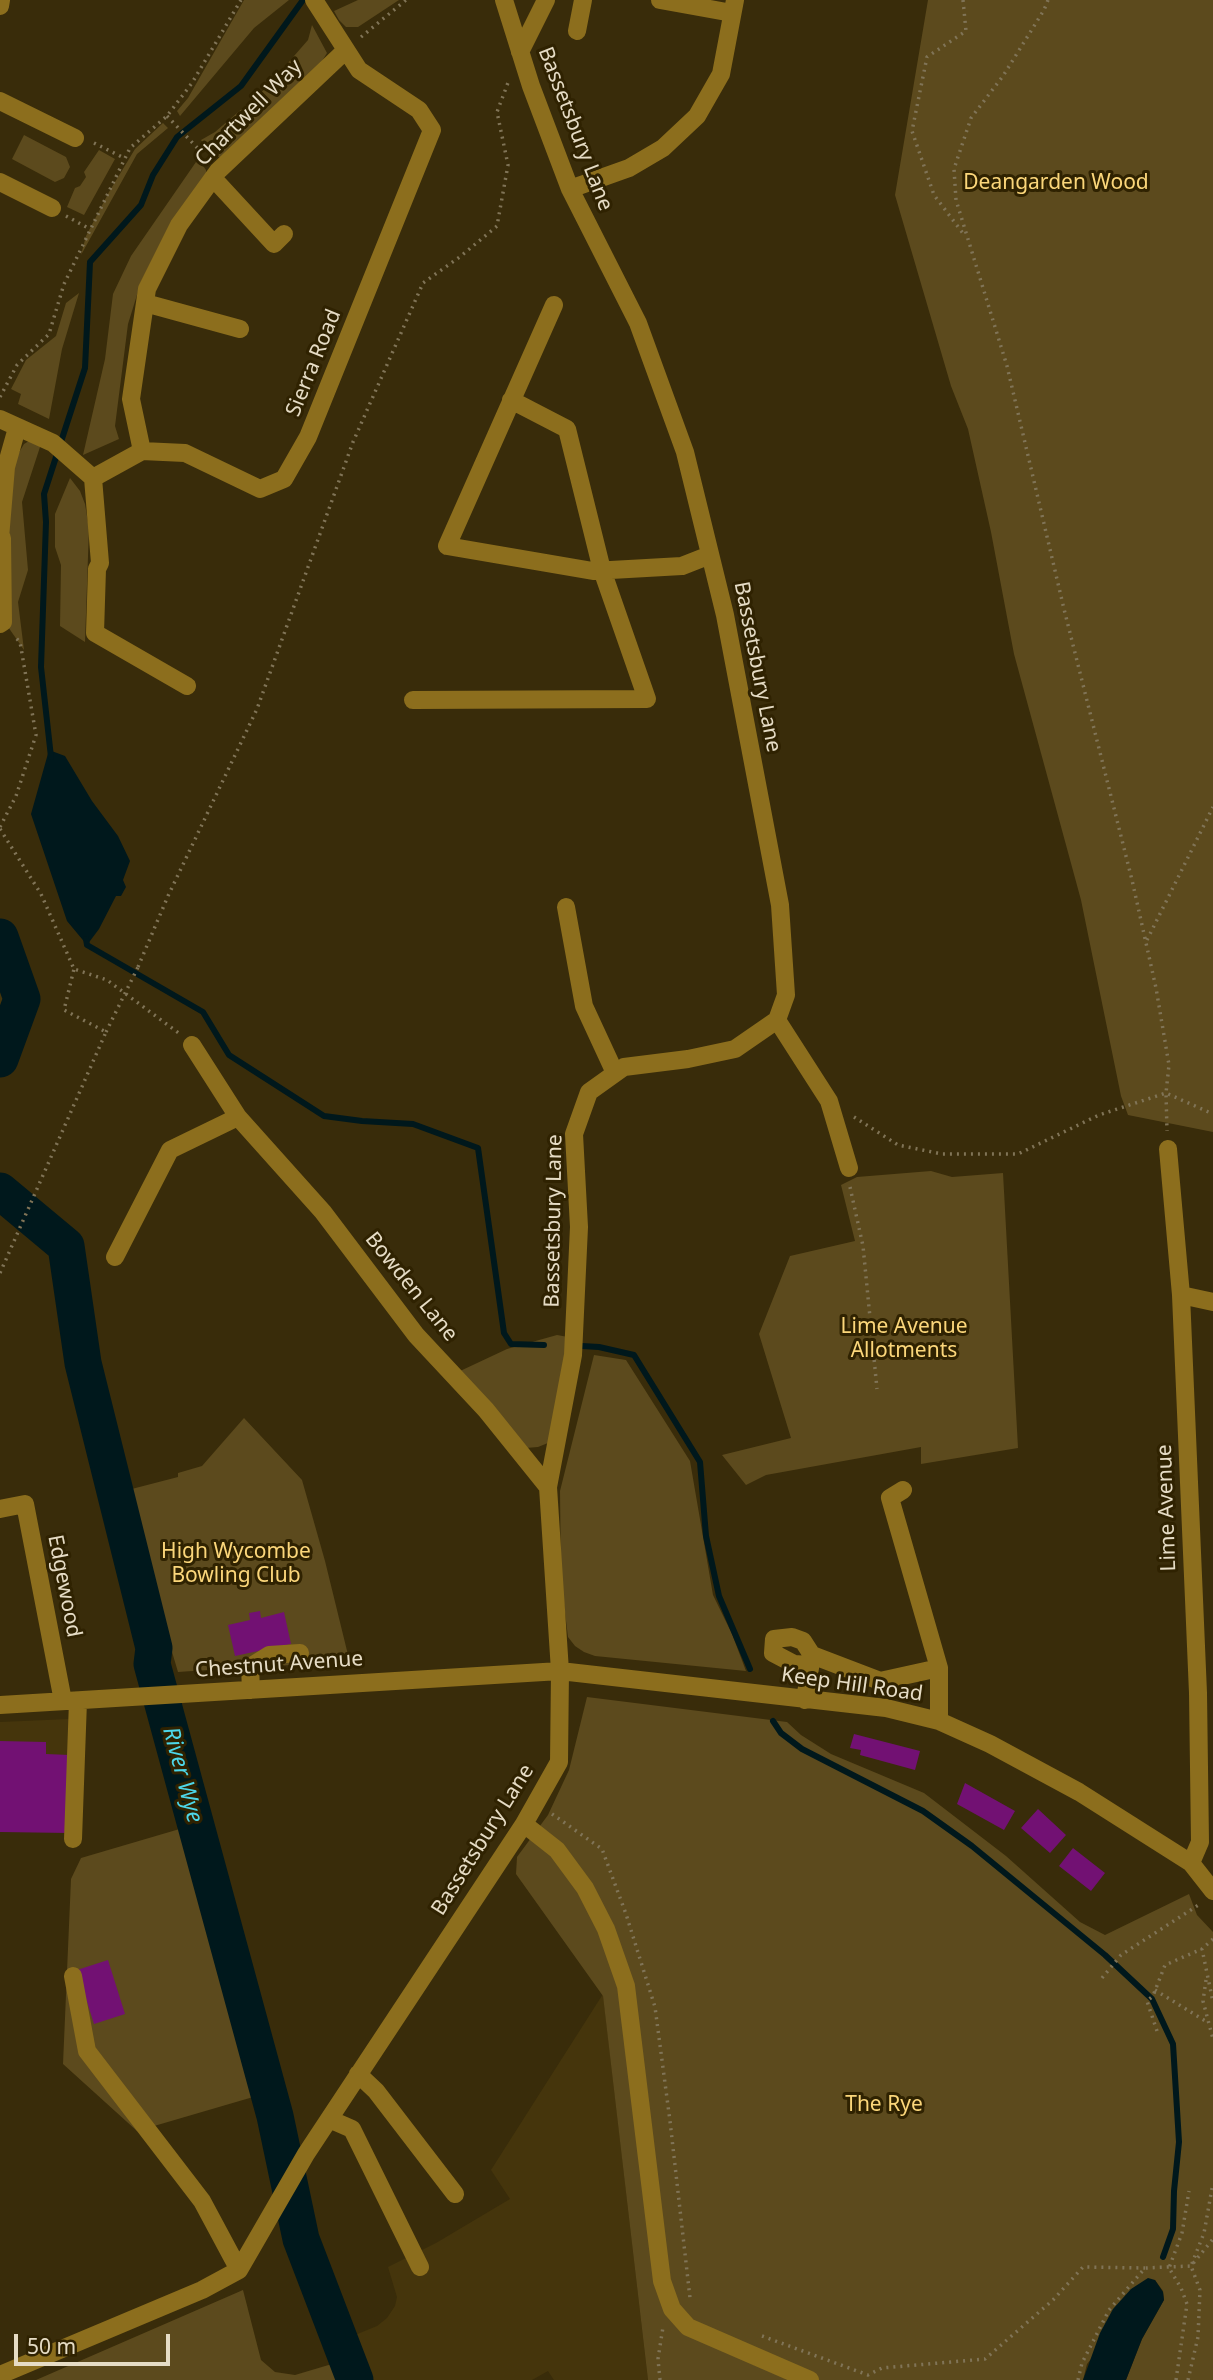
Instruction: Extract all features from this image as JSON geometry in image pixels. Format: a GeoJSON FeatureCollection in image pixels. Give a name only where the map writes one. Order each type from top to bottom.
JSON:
{"type":"FeatureCollection","features":[{"type":"Feature","properties":{"kind":"street"},"geometry":{"type":"LineString","coordinates":[[0,6],[1,0]]}},
{"type":"Feature","properties":{"kind":"street","name":"Sierra Road"},"geometry":{"type":"LineString","coordinates":[[142,451],[186,453],[260,489],[284,480],[308,437],[432,130],[419,110],[359,70],[314,0]]}},
{"type":"Feature","properties":{"kind":"street","name":"Bassetsbury Lane"},"geometry":{"type":"LineString","coordinates":[[239,2270],[306,2154],[524,1824],[559,1762],[560,1671],[548,1487],[573,1355],[579,1227],[575,1134],[589,1092],[624,1067],[688,1059],[734,1049],[777,1020],[786,995],[780,905],[725,615],[685,452],[638,323],[570,189],[504,0]]}},
{"type":"Feature","properties":{"kind":"street"},"geometry":{"type":"LineString","coordinates":[[520,52],[546,0]]}},
{"type":"Feature","properties":{"kind":"street"},"geometry":{"type":"LineString","coordinates":[[577,31],[583,0]]}},
{"type":"Feature","properties":{"kind":"street"},"geometry":{"type":"LineString","coordinates":[[570,189],[629,168],[663,148],[697,116],[722,75],[734,7],[660,0]]}},
{"type":"Feature","properties":{"kind":"street","name":"Chartwell Way"},"geometry":{"type":"LineString","coordinates":[[142,451],[131,399],[147,289],[179,225],[213,178],[345,50]]}},
{"type":"Feature","properties":{"kind":"street"},"geometry":{"type":"LineString","coordinates":[[0,101],[75,138]]}},
{"type":"Feature","properties":{"kind":"street"},"geometry":{"type":"LineString","coordinates":[[213,178],[274,244],[284,234]]}},
{"type":"Feature","properties":{"kind":"street"},"geometry":{"type":"LineString","coordinates":[[0,182],[52,208]]}},
{"type":"Feature","properties":{"kind":"street"},"geometry":{"type":"LineString","coordinates":[[145,303],[240,329]]}},
{"type":"Feature","properties":{"kind":"street"},"geometry":{"type":"LineString","coordinates":[[554,305],[447,546],[593,571],[682,566],[710,555]]}},
{"type":"Feature","properties":{"kind":"street"},"geometry":{"type":"LineString","coordinates":[[413,700],[647,699],[602,570],[567,429],[512,400]]}},
{"type":"Feature","properties":{"kind":"street"},"geometry":{"type":"LineString","coordinates":[[0,419],[53,443],[93,478],[100,563],[97,569],[95,641],[187,687]]}},
{"type":"Feature","properties":{"kind":"street"},"geometry":{"type":"LineString","coordinates":[[1,623],[1,538],[6,467],[17,428]]}},
{"type":"Feature","properties":{"kind":"street"},"geometry":{"type":"LineString","coordinates":[[93,478],[142,451]]}},
{"type":"Feature","properties":{"kind":"street"},"geometry":{"type":"LineString","coordinates":[[566,907],[584,1006],[615,1073]]}},
{"type":"Feature","properties":{"kind":"street"},"geometry":{"type":"LineString","coordinates":[[777,1020],[829,1101],[849,1168]]}},
{"type":"Feature","properties":{"kind":"street","name":"Bowden Lane"},"geometry":{"type":"LineString","coordinates":[[192,1045],[238,1117],[323,1212],[416,1335],[486,1410],[548,1487]]}},
{"type":"Feature","properties":{"kind":"street"},"geometry":{"type":"LineString","coordinates":[[115,1257],[170,1150],[238,1117]]}},
{"type":"Feature","properties":{"kind":"street","name":"Lime Avenue"},"geometry":{"type":"LineString","coordinates":[[1168,1149],[1181,1295],[1205,1693],[1200,1842],[1191,1863]]}},
{"type":"Feature","properties":{"kind":"street"},"geometry":{"type":"LineString","coordinates":[[1181,1295],[1213,1302]]}},
{"type":"Feature","properties":{"kind":"street"},"geometry":{"type":"LineString","coordinates":[[903,1490],[890,1498],[939,1668],[939,1721]]}},
{"type":"Feature","properties":{"kind":"street","name":"Edgewood"},"geometry":{"type":"LineString","coordinates":[[0,1509],[25,1504],[70,1701]]}},
{"type":"Feature","properties":{"kind":"street"},"geometry":{"type":"LineString","coordinates":[[251,1690],[250,1667],[269,1655],[300,1653]]}},
{"type":"Feature","properties":{"kind":"street"},"geometry":{"type":"LineString","coordinates":[[805,1700],[811,1660],[880,1681],[939,1668]]}},
{"type":"Feature","properties":{"kind":"street","name":"Chestnut Avenue"},"geometry":{"type":"LineString","coordinates":[[0,1705],[560,1671]]}},
{"type":"Feature","properties":{"kind":"street","name":"Keep Hill Road"},"geometry":{"type":"LineString","coordinates":[[560,1671],[886,1708],[939,1721],[989,1744],[1079,1792],[1191,1863],[1213,1891]]}},
{"type":"Feature","properties":{"kind":"street"},"geometry":{"type":"LineString","coordinates":[[70,1701],[73,1839]]}},
{"type":"Feature","properties":{"kind":"street"},"geometry":{"type":"LineString","coordinates":[[524,1824],[557,1850],[585,1888],[606,1929],[626,1986],[663,2281],[672,2309],[688,2327],[810,2380]]}},
{"type":"Feature","properties":{"kind":"street"},"geometry":{"type":"LineString","coordinates":[[0,2375],[202,2290],[239,2270],[202,2202],[87,2050],[73,1976]]}},
{"type":"Feature","properties":{"kind":"street"},"geometry":{"type":"LineString","coordinates":[[358,2074],[376,2091],[454,2194]]}},
{"type":"Feature","properties":{"kind":"street"},"geometry":{"type":"LineString","coordinates":[[329,2119],[352,2129],[420,2267]]}},
{"type":"Feature","properties":{"kind":"path"},"geometry":{"type":"LineString","coordinates":[[0,397],[17,365],[49,334],[64,284],[130,148],[167,116],[192,83],[241,0]]}},
{"type":"Feature","properties":{"kind":"path"},"geometry":{"type":"LineString","coordinates":[[345,50],[406,0]]}},
{"type":"Feature","properties":{"kind":"path"},"geometry":{"type":"LineString","coordinates":[[963,0],[966,31],[927,57],[912,131],[934,195],[968,240]]}},
{"type":"Feature","properties":{"kind":"path"},"geometry":{"type":"LineString","coordinates":[[1048,0],[1003,76],[971,118],[954,169],[956,200],[1007,366],[1146,942],[1169,1065],[1166,1093],[1168,1149]]}},
{"type":"Feature","properties":{"kind":"path"},"geometry":{"type":"LineString","coordinates":[[0,1273],[106,1032],[257,709],[353,442],[424,283],[497,226],[508,165],[497,112],[520,52]]}},
{"type":"Feature","properties":{"kind":"path"},"geometry":{"type":"LineString","coordinates":[[167,116],[192,143]]}},
{"type":"Feature","properties":{"kind":"path"},"geometry":{"type":"LineString","coordinates":[[75,138],[84,139],[124,158]]}},
{"type":"Feature","properties":{"kind":"path"},"geometry":{"type":"LineString","coordinates":[[52,208],[90,229]]}},
{"type":"Feature","properties":{"kind":"path"},"geometry":{"type":"LineString","coordinates":[[1,623],[20,642],[36,735],[16,796],[0,828],[41,894],[74,969],[64,1010],[106,1032]]}},
{"type":"Feature","properties":{"kind":"path"},"geometry":{"type":"LineString","coordinates":[[1146,942],[1213,807]]}},
{"type":"Feature","properties":{"kind":"path"},"geometry":{"type":"LineString","coordinates":[[74,969],[107,980],[172,1025],[192,1045]]}},
{"type":"Feature","properties":{"kind":"path"},"geometry":{"type":"LineString","coordinates":[[829,1101],[898,1145],[942,1154],[1018,1154],[1099,1115],[1166,1093],[1213,1114]]}},
{"type":"Feature","properties":{"kind":"path"},"geometry":{"type":"LineString","coordinates":[[849,1168],[851,1196],[863,1246],[877,1389]]}},
{"type":"Feature","properties":{"kind":"path"},"geometry":{"type":"LineString","coordinates":[[1102,1978],[1117,1959],[1184,1915]]}},
{"type":"Feature","properties":{"kind":"path"},"geometry":{"type":"LineString","coordinates":[[1157,2031],[1147,2001],[1153,1996],[1165,1965],[1202,1949],[1213,1939]]}},
{"type":"Feature","properties":{"kind":"path"},"geometry":{"type":"LineString","coordinates":[[1202,1949],[1213,2002]]}},
{"type":"Feature","properties":{"kind":"path"},"geometry":{"type":"LineString","coordinates":[[1207,1973],[1203,2001],[1213,2039]]}},
{"type":"Feature","properties":{"kind":"path"},"geometry":{"type":"LineString","coordinates":[[1155,1990],[1209,2024]]}},
{"type":"Feature","properties":{"kind":"path"},"geometry":{"type":"LineString","coordinates":[[1188,2380],[1198,2337],[1200,2290],[1191,2266],[1204,2233],[1213,2183]]}},
{"type":"Feature","properties":{"kind":"path"},"geometry":{"type":"LineString","coordinates":[[1169,2268],[1182,2233],[1189,2191]]}},
{"type":"Feature","properties":{"kind":"path"},"geometry":{"type":"LineString","coordinates":[[752,2332],[869,2377],[882,2368],[985,2359],[1053,2300],[1083,2267],[1145,2269],[1191,2266],[1213,2239]]}},
{"type":"Feature","properties":{"kind":"path"},"geometry":{"type":"LineString","coordinates":[[1169,2268],[1187,2304],[1176,2380]]}},
{"type":"Feature","properties":{"kind":"path"},"geometry":{"type":"LineString","coordinates":[[1078,2380],[1082,2363],[1109,2310],[1145,2269]]}},
{"type":"Feature","properties":{"kind":"path"},"geometry":{"type":"LineString","coordinates":[[660,2380],[658,2359],[661,2329],[672,2309]]}},
{"type":"Feature","properties":{"kind":"shaded area"},"geometry":{"type":"Polygon","coordinates":[[[0,968],[9,989],[8,1009],[0,1028],[0,968]]]}},
{"type":"Feature","properties":{"kind":"shaded area"},"geometry":{"type":"Polygon","coordinates":[[[69,1719],[69,1800],[0,1799],[0,1722],[69,1719]]]}},
{"type":"Feature","properties":{"kind":"shaded area"},"geometry":{"type":"Polygon","coordinates":[[[603,1994],[648,2380],[554,2380],[548,2371],[532,2380],[364,2380],[353,2343],[355,2335],[377,2326],[395,2306],[397,2297],[388,2267],[436,2243],[510,2199],[491,2170],[603,1994]]]}},
{"type":"Feature","properties":{"kind":"green space"},"geometry":{"type":"Polygon","coordinates":[[[244,0],[289,0],[254,28],[180,116],[177,111],[188,98],[244,0]]]}},
{"type":"Feature","properties":{"kind":"green space"},"geometry":{"type":"Polygon","coordinates":[[[358,0],[399,0],[358,27],[346,27],[334,11],[358,0]]]}},
{"type":"Feature","properties":{"kind":"green space","name":"Deangarden Wood"},"geometry":{"type":"Polygon","coordinates":[[[928,0],[1213,0],[1213,1132],[1128,1115],[1121,1096],[1081,900],[1014,654],[968,429],[951,386],[895,195],[928,0]]]}},
{"type":"Feature","properties":{"kind":"green space"},"geometry":{"type":"Polygon","coordinates":[[[312,25],[327,53],[322,61],[221,158],[212,154],[201,140],[215,132],[266,88],[308,40],[312,25]]]}},
{"type":"Feature","properties":{"kind":"green space"},"geometry":{"type":"Polygon","coordinates":[[[163,123],[168,128],[137,154],[81,255],[86,236],[135,149],[163,123]]]}},
{"type":"Feature","properties":{"kind":"green space"},"geometry":{"type":"Polygon","coordinates":[[[24,135],[66,157],[70,167],[64,178],[55,182],[12,159],[24,135]]]}},
{"type":"Feature","properties":{"kind":"green space"},"geometry":{"type":"Polygon","coordinates":[[[99,150],[115,159],[84,215],[67,207],[75,188],[80,186],[86,177],[84,172],[99,150]]]}},
{"type":"Feature","properties":{"kind":"green space"},"geometry":{"type":"Polygon","coordinates":[[[194,153],[206,170],[206,177],[167,231],[141,282],[128,324],[115,426],[119,439],[83,455],[105,359],[113,294],[131,256],[196,162],[194,153]]]}},
{"type":"Feature","properties":{"kind":"green space"},"geometry":{"type":"Polygon","coordinates":[[[79,293],[62,349],[49,419],[18,404],[21,394],[11,389],[26,360],[56,336],[66,303],[79,293]]]}},
{"type":"Feature","properties":{"kind":"green space"},"geometry":{"type":"Polygon","coordinates":[[[36,441],[40,447],[22,502],[28,570],[18,602],[24,650],[4,621],[11,466],[24,444],[36,441]]]}},
{"type":"Feature","properties":{"kind":"green space"},"geometry":{"type":"Polygon","coordinates":[[[70,478],[80,491],[85,504],[89,528],[85,642],[60,626],[61,565],[55,547],[55,514],[70,478]]]}},
{"type":"Feature","properties":{"kind":"green space","name":"Lime Avenue Allotments"},"geometry":{"type":"Polygon","coordinates":[[[931,1171],[952,1177],[1003,1173],[1018,1448],[921,1464],[921,1447],[766,1475],[746,1485],[722,1455],[791,1438],[759,1334],[790,1256],[855,1241],[841,1185],[857,1177],[931,1171]]]}},
{"type":"Feature","properties":{"kind":"green space"},"geometry":{"type":"Polygon","coordinates":[[[557,1335],[568,1337],[548,1443],[526,1448],[458,1372],[507,1349],[557,1335]]]}},
{"type":"Feature","properties":{"kind":"green space"},"geometry":{"type":"Polygon","coordinates":[[[594,1355],[626,1360],[690,1461],[713,1595],[746,1671],[595,1656],[575,1646],[568,1637],[561,1580],[560,1491],[594,1355]]]}},
{"type":"Feature","properties":{"kind":"green space","name":"High Wycombe Bowling Club"},"geometry":{"type":"Polygon","coordinates":[[[244,1418],[302,1480],[350,1663],[265,1666],[250,1658],[236,1668],[178,1672],[124,1491],[178,1477],[178,1473],[202,1466],[244,1418]]]}},
{"type":"Feature","properties":{"kind":"green space","name":"The Rye"},"geometry":{"type":"Polygon","coordinates":[[[587,1697],[787,1722],[801,1735],[831,1754],[924,1793],[1006,1856],[1080,1922],[1105,1935],[1189,1894],[1197,1915],[1213,1932],[1213,2380],[1126,2380],[1142,2339],[1164,2300],[1163,2291],[1155,2280],[1087,2364],[1083,2380],[648,2380],[603,1996],[516,1874],[517,1857],[548,1815],[569,1770],[587,1697]]]}},
{"type":"Feature","properties":{"kind":"green space"},"geometry":{"type":"Polygon","coordinates":[[[183,1828],[260,2095],[137,2131],[63,2064],[71,1879],[81,1858],[183,1828]]]}},
{"type":"Feature","properties":{"kind":"green space"},"geometry":{"type":"Polygon","coordinates":[[[243,2290],[261,2360],[275,2372],[295,2375],[332,2364],[338,2380],[36,2380],[243,2290]]]}},
{"type":"Feature","properties":{"kind":"water"},"geometry":{"type":"Polygon","coordinates":[[[49,750],[65,756],[92,801],[118,836],[130,861],[123,880],[126,887],[121,896],[116,896],[99,929],[87,945],[67,921],[31,814],[49,750]]]}},
{"type":"Feature","properties":{"kind":"water"},"geometry":{"type":"Polygon","coordinates":[[[1148,2278],[1155,2280],[1163,2292],[1164,2300],[1142,2339],[1126,2380],[1083,2380],[1100,2333],[1113,2309],[1131,2289],[1148,2278]]]}},
{"type":"Feature","properties":{"kind":"building"},"geometry":{"type":"Polygon","coordinates":[[[260,1611],[261,1618],[284,1612],[291,1644],[235,1656],[228,1625],[250,1620],[249,1613],[260,1611]]]}},
{"type":"Feature","properties":{"kind":"building"},"geometry":{"type":"Polygon","coordinates":[[[854,1734],[920,1751],[915,1770],[860,1755],[861,1750],[850,1748],[854,1734]]]}},
{"type":"Feature","properties":{"kind":"building"},"geometry":{"type":"Polygon","coordinates":[[[0,1741],[46,1742],[46,1754],[70,1755],[69,1833],[0,1832],[0,1741]]]}},
{"type":"Feature","properties":{"kind":"building"},"geometry":{"type":"Polygon","coordinates":[[[965,1783],[1015,1811],[1004,1830],[957,1804],[965,1783]]]}},
{"type":"Feature","properties":{"kind":"building"},"geometry":{"type":"Polygon","coordinates":[[[1038,1809],[1066,1835],[1050,1853],[1021,1828],[1038,1809]]]}},
{"type":"Feature","properties":{"kind":"building"},"geometry":{"type":"Polygon","coordinates":[[[1073,1848],[1105,1873],[1091,1891],[1059,1866],[1073,1848]]]}},
{"type":"Feature","properties":{"kind":"building"},"geometry":{"type":"Polygon","coordinates":[[[108,1960],[125,2014],[94,2024],[77,1970],[108,1960]]]}},
{"type":"Feature","properties":{"kind":"waterway"},"geometry":{"type":"LineString","coordinates":[[51,757],[41,667],[46,522],[44,494],[85,368],[90,262],[141,205],[153,175],[177,137],[241,86],[303,0]]}},
{"type":"Feature","properties":{"kind":"waterway","name":"River Wye"},"geometry":{"type":"LineString","coordinates":[[0,937],[22,999],[0,1059]]}},
{"type":"Feature","properties":{"kind":"waterway"},"geometry":{"type":"LineString","coordinates":[[86,939],[87,945],[203,1012],[229,1055],[324,1116],[413,1124],[478,1148],[504,1333],[511,1344],[544,1345]]}},
{"type":"Feature","properties":{"kind":"waterway","name":"River Wye"},"geometry":{"type":"LineString","coordinates":[[0,1191],[66,1246],[83,1363],[154,1648],[152,1664],[275,2116],[301,2239],[355,2380]]}},
{"type":"Feature","properties":{"kind":"waterway"},"geometry":{"type":"LineString","coordinates":[[582,1346],[634,1355],[700,1462],[706,1536],[719,1596],[750,1669]]}},
{"type":"Feature","properties":{"kind":"waterway"},"geometry":{"type":"LineString","coordinates":[[773,1721],[781,1733],[802,1749],[923,1811],[972,1846],[1105,1955],[1152,1999],[1173,2044],[1179,2142],[1173,2229],[1163,2257]]}}]}
